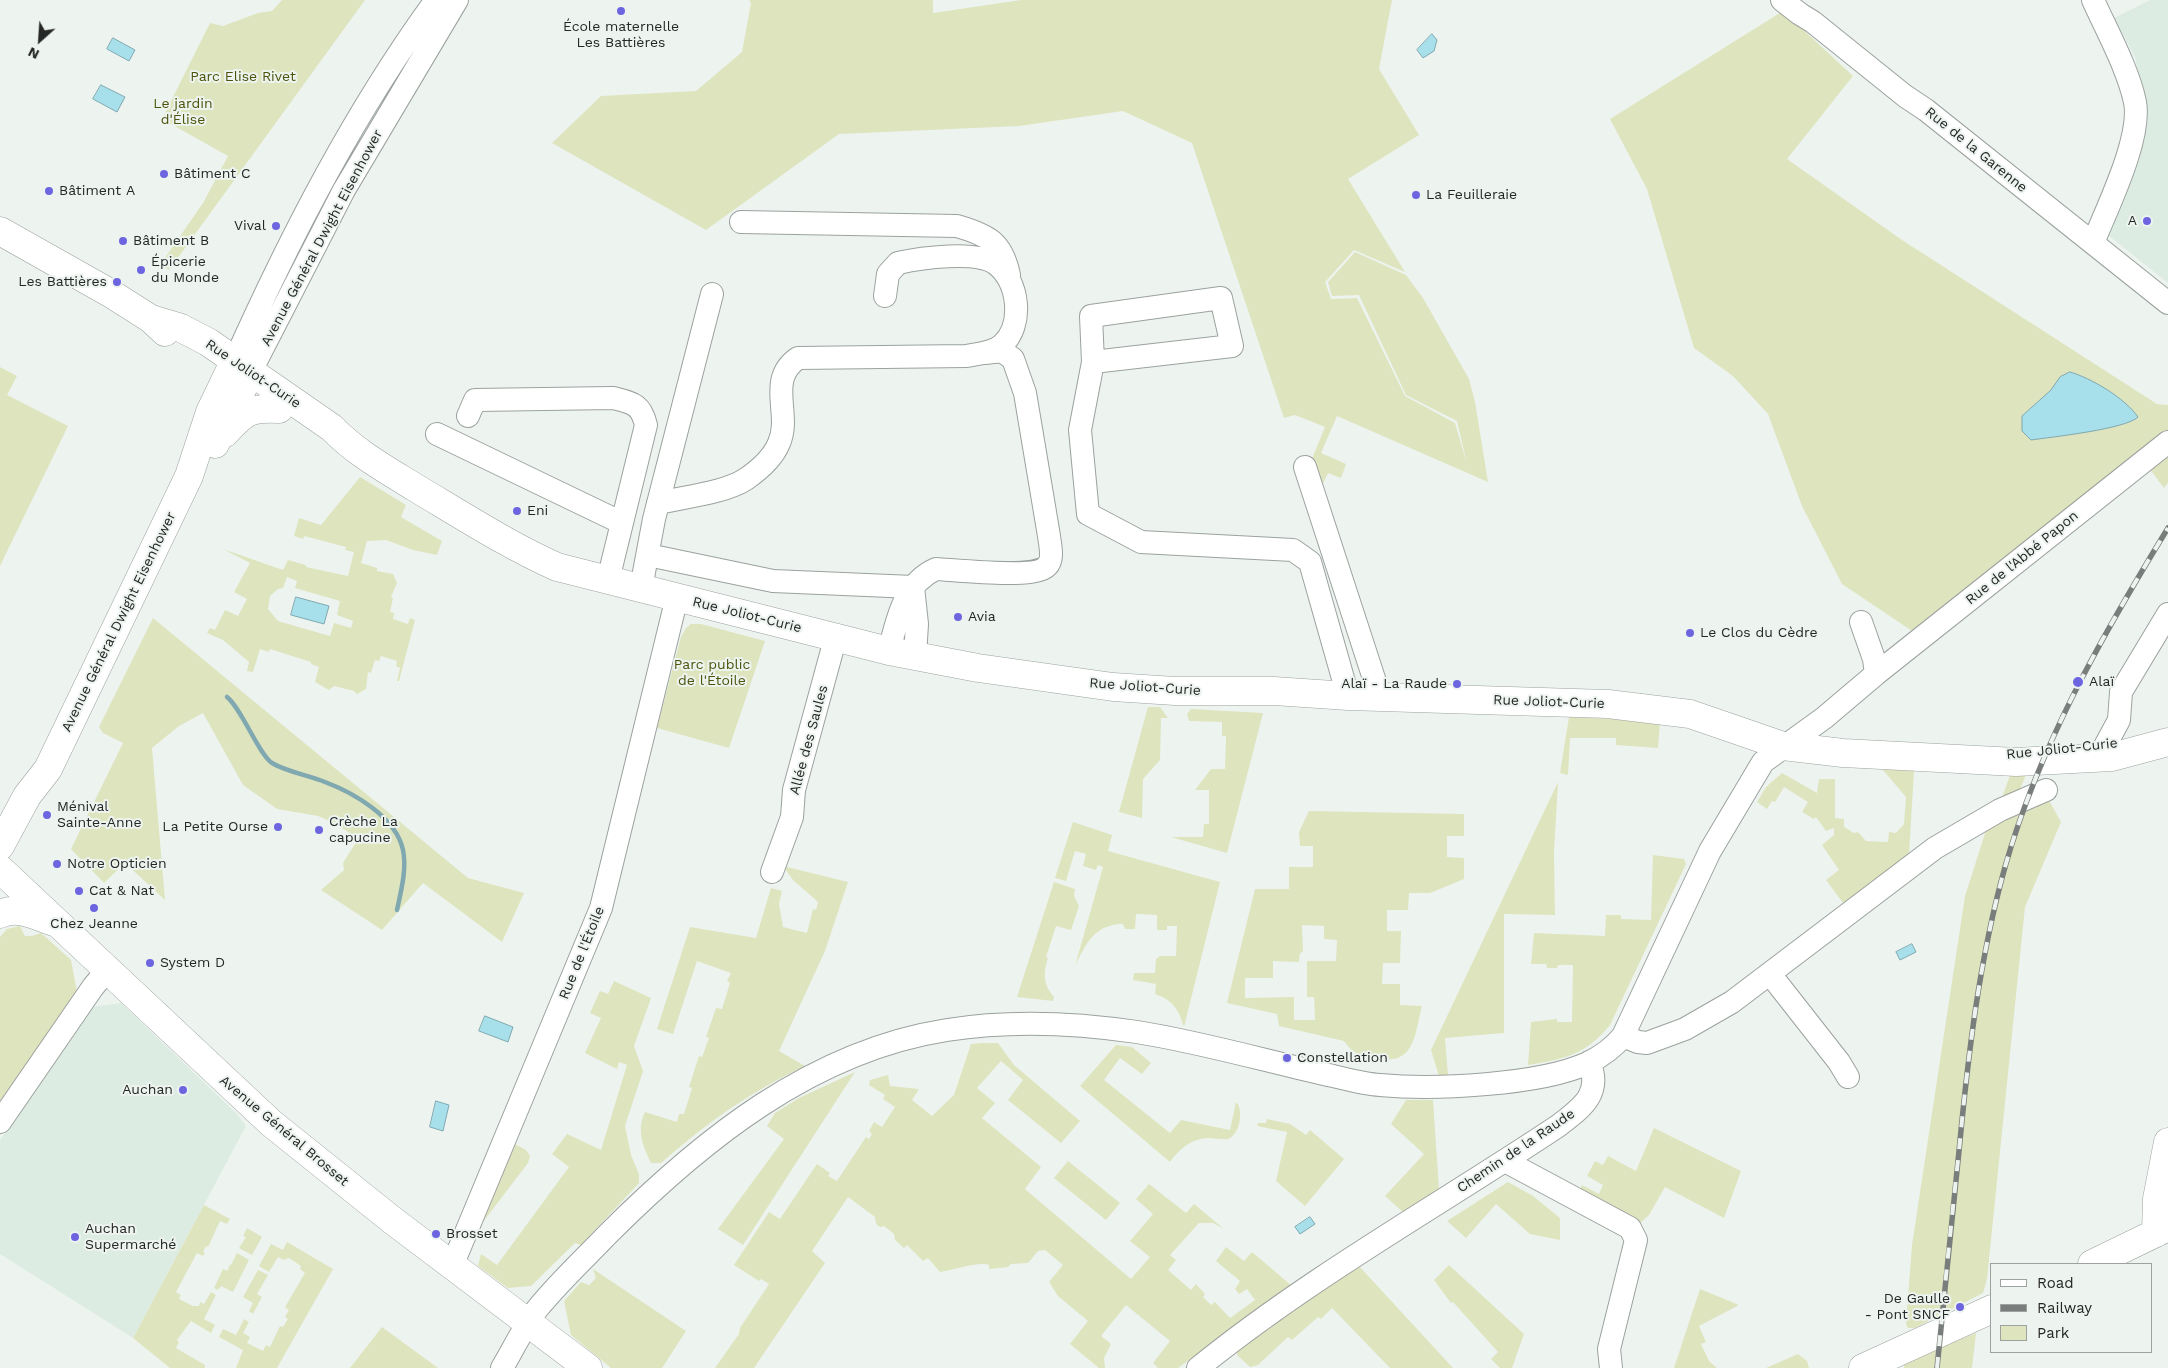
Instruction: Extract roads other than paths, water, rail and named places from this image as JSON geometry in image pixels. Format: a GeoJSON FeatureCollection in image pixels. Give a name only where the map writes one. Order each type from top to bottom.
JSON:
{"type":"FeatureCollection","features":[{"type":"Feature","properties":{"kind":"main road","name":"Rue Joliot-Curie"},"geometry":{"type":"LineString","coordinates":[[0,231],[52,258],[151,319],[181,328],[239,373],[279,409],[327,438],[346,443]]}},
{"type":"Feature","properties":{"kind":"main road","name":"Rue Joliot-Curie"},"geometry":{"type":"LineString","coordinates":[[239,373],[332,428],[346,443],[517,549],[562,569],[902,653],[1113,687],[1175,691],[1274,691],[1348,696],[1562,701],[1664,710],[1690,714],[1783,746],[1837,753],[2016,762],[2112,758],[2168,742]]}},
{"type":"Feature","properties":{"kind":"main road","name":"Avenue Général Dwight Eisenhower"},"geometry":{"type":"LineString","coordinates":[[189,476],[209,457],[217,441],[239,373]]}},
{"type":"Feature","properties":{"kind":"main road","name":"Avenue Général Dwight Eisenhower"},"geometry":{"type":"LineString","coordinates":[[0,846],[27,796],[48,769],[189,476],[201,436],[239,373]]}},
{"type":"Feature","properties":{"kind":"main road"},"geometry":{"type":"LineString","coordinates":[[217,441],[240,415],[260,407],[279,409]]}},
{"type":"Feature","properties":{"kind":"main road","name":"Rue Joliot-Curie"},"geometry":{"type":"LineString","coordinates":[[1984,759],[2016,753],[2132,742],[2168,728]]}},
{"type":"Feature","properties":{"kind":"main road","name":"Avenue Général Dwight Eisenhower"},"geometry":{"type":"LineString","coordinates":[[2,878],[39,809],[48,769]]}},
{"type":"Feature","properties":{"kind":"main road","name":"Avenue Général Brosset"},"geometry":{"type":"LineString","coordinates":[[2,878],[55,922],[252,1107],[312,1157],[452,1266],[588,1368]]}},
{"type":"Feature","properties":{"kind":"main road"},"geometry":{"type":"LineString","coordinates":[[0,914],[9,910],[22,911],[55,922]]}},
{"type":"Feature","properties":{"kind":"main road"},"geometry":{"type":"LineString","coordinates":[[2094,1263],[2162,1230],[2157,1199],[2168,1142]]}},
{"type":"Feature","properties":{"kind":"main road"},"geometry":{"type":"LineString","coordinates":[[1863,1368],[1990,1310]]}},
{"type":"Feature","properties":{"kind":"street","name":"Avenue Général Dwight Eisenhower"},"geometry":{"type":"LineString","coordinates":[[239,373],[261,300],[323,181],[366,106],[436,0]]}},
{"type":"Feature","properties":{"kind":"street","name":"Avenue Général Dwight Eisenhower"},"geometry":{"type":"LineString","coordinates":[[239,373],[436,31],[457,0]]}},
{"type":"Feature","properties":{"kind":"street","name":"Rue de la Garenne"},"geometry":{"type":"LineString","coordinates":[[1782,0],[1814,23],[2168,302]]}},
{"type":"Feature","properties":{"kind":"street"},"geometry":{"type":"LineString","coordinates":[[2093,0],[2122,65],[2135,102],[2136,125],[2132,143],[2093,243]]}},
{"type":"Feature","properties":{"kind":"street"},"geometry":{"type":"LineString","coordinates":[[741,222],[957,226],[982,233],[997,245],[1005,256],[1009,278],[1018,301],[1013,327],[1002,345],[985,353]]}},
{"type":"Feature","properties":{"kind":"street"},"geometry":{"type":"LineString","coordinates":[[885,296],[888,274],[898,263],[917,259],[951,255],[970,257],[995,263],[1009,278]]}},
{"type":"Feature","properties":{"kind":"street"},"geometry":{"type":"LineString","coordinates":[[641,588],[658,503],[712,294]]}},
{"type":"Feature","properties":{"kind":"street"},"geometry":{"type":"LineString","coordinates":[[1093,362],[1232,346],[1221,298],[1090,316],[1093,362],[1080,430],[1088,514],[1141,542],[1293,550],[1310,562],[1348,696]]}},
{"type":"Feature","properties":{"kind":"street"},"geometry":{"type":"LineString","coordinates":[[658,503],[720,489],[745,480],[767,462],[780,442],[783,422],[781,383],[789,364],[798,358],[966,356],[1002,351],[1013,359],[1025,393],[1049,536],[1051,556],[1049,565],[1041,572],[936,569],[928,573],[913,587],[898,612],[902,653]]}},
{"type":"Feature","properties":{"kind":"street"},"geometry":{"type":"LineString","coordinates":[[468,416],[475,400],[613,398],[632,402],[643,412],[646,425],[608,580]]}},
{"type":"Feature","properties":{"kind":"street"},"geometry":{"type":"LineString","coordinates":[[437,434],[622,523]]}},
{"type":"Feature","properties":{"kind":"street","name":"Rue de l'Abbé Papon"},"geometry":{"type":"LineString","coordinates":[[1783,746],[1824,718],[1876,674],[2168,442]]}},
{"type":"Feature","properties":{"kind":"street"},"geometry":{"type":"LineString","coordinates":[[1305,467],[1380,697]]}},
{"type":"Feature","properties":{"kind":"street"},"geometry":{"type":"LineString","coordinates":[[648,555],[773,581],[913,587]]}},
{"type":"Feature","properties":{"kind":"street","name":"Rue de l'Étoile"},"geometry":{"type":"LineString","coordinates":[[452,1266],[601,908],[678,597]]}},
{"type":"Feature","properties":{"kind":"street"},"geometry":{"type":"LineString","coordinates":[[2105,746],[2119,720],[2122,692],[2168,614]]}},
{"type":"Feature","properties":{"kind":"street"},"geometry":{"type":"LineString","coordinates":[[1861,622],[1874,659],[1876,674]]}},
{"type":"Feature","properties":{"kind":"street","name":"Allée des Saules"},"geometry":{"type":"LineString","coordinates":[[772,872],[792,817],[794,790],[836,636]]}},
{"type":"Feature","properties":{"kind":"street"},"geometry":{"type":"LineString","coordinates":[[502,1368],[528,1324],[550,1295],[656,1187],[684,1162],[748,1114],[813,1074],[837,1063],[932,1033],[969,1027],[1009,1025],[1113,1028],[1159,1036],[1380,1085],[1455,1086],[1520,1079],[1564,1072],[1590,1062],[1614,1047],[1623,1036],[1710,851],[1762,762],[1783,746]]}},
{"type":"Feature","properties":{"kind":"street"},"geometry":{"type":"LineString","coordinates":[[1623,1036],[1638,1042],[1647,1043],[1685,1029],[1732,1002],[1894,877],[1935,848],[2000,810],[2046,790]]}},
{"type":"Feature","properties":{"kind":"street"},"geometry":{"type":"LineString","coordinates":[[0,1122],[93,987],[107,970]]}},
{"type":"Feature","properties":{"kind":"street"},"geometry":{"type":"LineString","coordinates":[[1770,974],[1839,1062],[1848,1077]]}},
{"type":"Feature","properties":{"kind":"street","name":"Chemin de la Raude"},"geometry":{"type":"LineString","coordinates":[[1198,1368],[1226,1345],[1361,1252],[1558,1126],[1584,1104],[1594,1086],[1595,1076],[1590,1062]]}},
{"type":"Feature","properties":{"kind":"street"},"geometry":{"type":"LineString","coordinates":[[1505,1161],[1630,1228],[1636,1240],[1608,1348],[1610,1368]]}},
{"type":"Feature","properties":{"kind":"water"},"geometry":{"type":"Polygon","coordinates":[[[1432,34],[1437,40],[1434,51],[1423,58],[1417,50],[1432,34]]]}},
{"type":"Feature","properties":{"kind":"water"},"geometry":{"type":"Polygon","coordinates":[[[113,38],[135,50],[129,61],[107,49],[113,38]]]}},
{"type":"Feature","properties":{"kind":"water"},"geometry":{"type":"Polygon","coordinates":[[[101,85],[125,97],[117,112],[93,99],[101,85]]]}},
{"type":"Feature","properties":{"kind":"water"},"geometry":{"type":"Polygon","coordinates":[[[2070,372],[2088,379],[2107,390],[2125,403],[2138,417],[2104,429],[2031,440],[2022,431],[2022,416],[2051,390],[2060,377],[2070,372]]]}},
{"type":"Feature","properties":{"kind":"water"},"geometry":{"type":"Polygon","coordinates":[[[296,597],[329,606],[324,624],[291,615],[296,597]]]}},
{"type":"Feature","properties":{"kind":"water"},"geometry":{"type":"Polygon","coordinates":[[[1912,944],[1916,952],[1900,960],[1896,952],[1912,944]]]}},
{"type":"Feature","properties":{"kind":"water"},"geometry":{"type":"Polygon","coordinates":[[[485,1016],[513,1027],[508,1042],[479,1031],[485,1016]]]}},
{"type":"Feature","properties":{"kind":"water"},"geometry":{"type":"Polygon","coordinates":[[[436,1101],[449,1105],[443,1131],[430,1127],[436,1101]]]}},
{"type":"Feature","properties":{"kind":"water"},"geometry":{"type":"Polygon","coordinates":[[[1310,1217],[1315,1224],[1300,1234],[1295,1227],[1310,1217]]]}},
{"type":"Feature","properties":{"kind":"waterway"},"geometry":{"type":"LineString","coordinates":[[227,697],[239,711],[262,751],[272,763],[284,769],[325,782],[348,793],[372,808],[392,827],[399,838],[404,857],[403,880],[397,910]]}},
{"type":"Feature","properties":{"kind":"railway"},"geometry":{"type":"LineString","coordinates":[[1937,1368],[1962,1115],[1971,1044],[1981,973],[2005,867],[2036,777],[2075,692],[2120,609],[2168,528]]}},
{"type":"Feature","properties":{"kind":"place","name":"École maternelle Les Battières"},"geometry":{"type":"Point","coordinates":[621,11]}},
{"type":"Feature","properties":{"kind":"place","name":"Bâtiment C"},"geometry":{"type":"Point","coordinates":[164,174]}},
{"type":"Feature","properties":{"kind":"place","name":"Bâtiment A"},"geometry":{"type":"Point","coordinates":[49,191]}},
{"type":"Feature","properties":{"kind":"place","name":"La Feuilleraie"},"geometry":{"type":"Point","coordinates":[1416,195]}},
{"type":"Feature","properties":{"kind":"place","name":"A"},"geometry":{"type":"Point","coordinates":[2147,221]}},
{"type":"Feature","properties":{"kind":"place","name":"Vival"},"geometry":{"type":"Point","coordinates":[276,226]}},
{"type":"Feature","properties":{"kind":"place","name":"Bâtiment B"},"geometry":{"type":"Point","coordinates":[123,241]}},
{"type":"Feature","properties":{"kind":"place","name":"Épicerie du Monde"},"geometry":{"type":"Point","coordinates":[141,270]}},
{"type":"Feature","properties":{"kind":"place","name":"Les Battières"},"geometry":{"type":"Point","coordinates":[117,282]}},
{"type":"Feature","properties":{"kind":"place","name":"Eni"},"geometry":{"type":"Point","coordinates":[517,511]}},
{"type":"Feature","properties":{"kind":"place","name":"Avia"},"geometry":{"type":"Point","coordinates":[958,617]}},
{"type":"Feature","properties":{"kind":"place","name":"Le Clos du Cèdre"},"geometry":{"type":"Point","coordinates":[1690,633]}},
{"type":"Feature","properties":{"kind":"place","name":"Alaï"},"geometry":{"type":"Point","coordinates":[2078,682]}},
{"type":"Feature","properties":{"kind":"place","name":"Alaï - La Raude"},"geometry":{"type":"Point","coordinates":[1457,684]}},
{"type":"Feature","properties":{"kind":"place","name":"Ménival Sainte-Anne"},"geometry":{"type":"Point","coordinates":[47,815]}},
{"type":"Feature","properties":{"kind":"place","name":"La Petite Ourse"},"geometry":{"type":"Point","coordinates":[278,827]}},
{"type":"Feature","properties":{"kind":"place","name":"Crèche La capucine"},"geometry":{"type":"Point","coordinates":[319,830]}},
{"type":"Feature","properties":{"kind":"place","name":"Notre Opticien"},"geometry":{"type":"Point","coordinates":[57,864]}},
{"type":"Feature","properties":{"kind":"place","name":"Cat & Nat"},"geometry":{"type":"Point","coordinates":[79,891]}},
{"type":"Feature","properties":{"kind":"place","name":"Chez Jeanne"},"geometry":{"type":"Point","coordinates":[94,908]}},
{"type":"Feature","properties":{"kind":"place","name":"System D"},"geometry":{"type":"Point","coordinates":[150,963]}},
{"type":"Feature","properties":{"kind":"place","name":"Constellation"},"geometry":{"type":"Point","coordinates":[1287,1058]}},
{"type":"Feature","properties":{"kind":"place","name":"Auchan"},"geometry":{"type":"Point","coordinates":[183,1090]}},
{"type":"Feature","properties":{"kind":"place","name":"Brosset"},"geometry":{"type":"Point","coordinates":[436,1234]}},
{"type":"Feature","properties":{"kind":"place","name":"Auchan Supermarché"},"geometry":{"type":"Point","coordinates":[75,1237]}},
{"type":"Feature","properties":{"kind":"place","name":"De Gaulle - Pont SNCF"},"geometry":{"type":"Point","coordinates":[1960,1307]}},
{"type":"Feature","properties":{"kind":"park label","name":"Parc Elise Rivet"},"geometry":{"type":"Point","coordinates":[243,77]}},
{"type":"Feature","properties":{"kind":"park label","name":"Le jardin d'Élise"},"geometry":{"type":"Point","coordinates":[183,112]}},
{"type":"Feature","properties":{"kind":"park label","name":"Parc public de l'Étoile"},"geometry":{"type":"Point","coordinates":[712,674]}}]}
